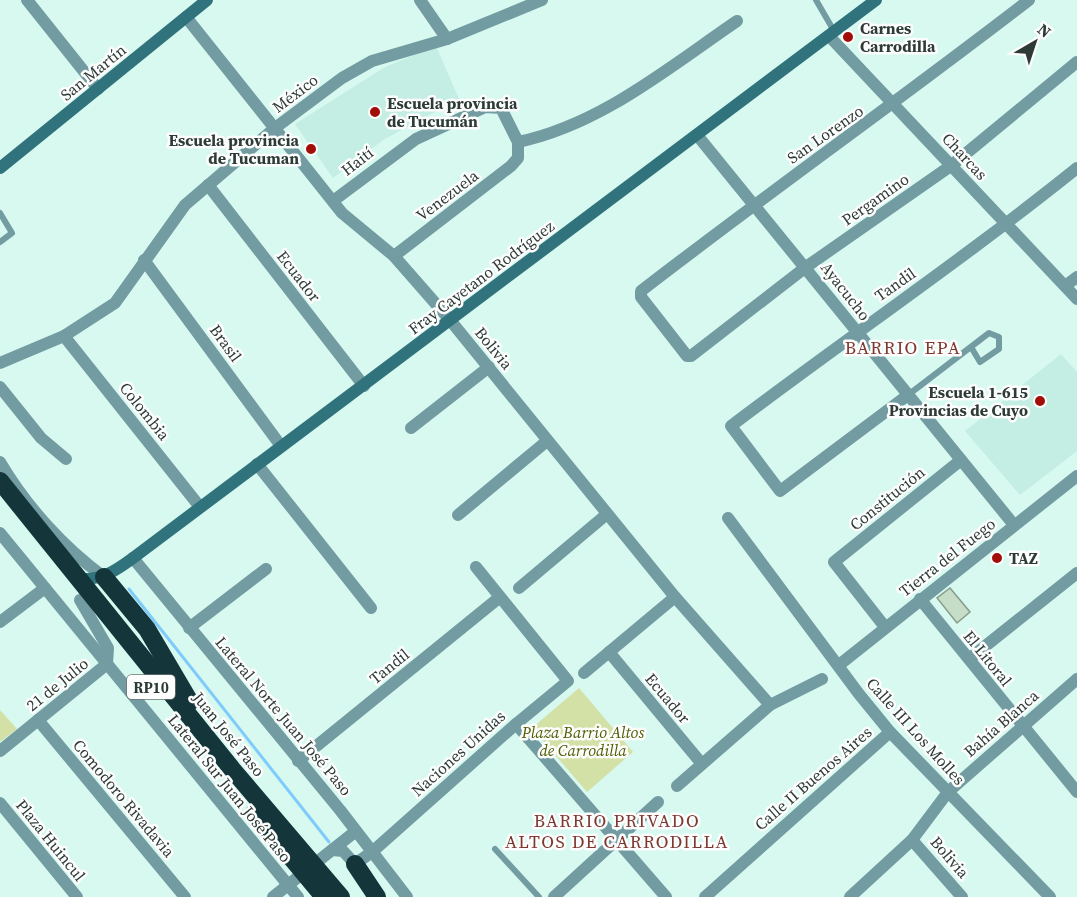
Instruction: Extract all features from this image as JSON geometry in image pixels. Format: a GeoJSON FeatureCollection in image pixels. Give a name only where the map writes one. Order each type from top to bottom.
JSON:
{"type":"FeatureCollection","features":[{"type":"Feature","properties":{"kind":"highway","name":"Juan José Paso"},"geometry":{"type":"LineString","coordinates":[[0,481],[232,769],[301,874],[341,897]]}},
{"type":"Feature","properties":{"kind":"highway","name":"Juan José Paso"},"geometry":{"type":"LineString","coordinates":[[0,501],[301,874],[324,897]]}},
{"type":"Feature","properties":{"kind":"highway"},"geometry":{"type":"LineString","coordinates":[[104,577],[147,629],[232,769]]}},
{"type":"Feature","properties":{"kind":"highway"},"geometry":{"type":"LineString","coordinates":[[355,864],[377,897]]}},
{"type":"Feature","properties":{"kind":"street"},"geometry":{"type":"LineString","coordinates":[[27,0],[98,90]]}},
{"type":"Feature","properties":{"kind":"street","name":"San Martín"},"geometry":{"type":"LineString","coordinates":[[0,168],[207,0]]}},
{"type":"Feature","properties":{"kind":"street"},"geometry":{"type":"LineString","coordinates":[[420,0],[447,39]]}},
{"type":"Feature","properties":{"kind":"street","name":"México"},"geometry":{"type":"LineString","coordinates":[[0,363],[64,336],[115,303],[184,205],[275,128],[342,78],[372,61],[447,39],[542,0]]}},
{"type":"Feature","properties":{"kind":"street","name":"San Lorenzo"},"geometry":{"type":"LineString","coordinates":[[688,357],[640,294],[755,204],[894,105],[1029,0]]}},
{"type":"Feature","properties":{"kind":"street","name":"Fray Cayetano Rodríguez"},"geometry":{"type":"LineString","coordinates":[[104,577],[133,558],[364,386],[832,34],[868,2]]}},
{"type":"Feature","properties":{"kind":"street","name":"Bolivia"},"geometry":{"type":"LineString","coordinates":[[186,17],[342,213],[394,256],[450,320],[606,514],[770,705]]}},
{"type":"Feature","properties":{"kind":"street"},"geometry":{"type":"LineString","coordinates":[[518,142],[543,137],[604,110],[736,21]]}},
{"type":"Feature","properties":{"kind":"street","name":"Charcas"},"geometry":{"type":"LineString","coordinates":[[832,34],[894,105],[1077,299]]}},
{"type":"Feature","properties":{"kind":"street","name":"Pergamino"},"geometry":{"type":"LineString","coordinates":[[688,357],[806,267],[952,165],[1077,62]]}},
{"type":"Feature","properties":{"kind":"street","name":"Haití"},"geometry":{"type":"LineString","coordinates":[[333,201],[416,139],[484,107],[501,108],[518,142]]}},
{"type":"Feature","properties":{"kind":"street","name":"Ayacucho"},"geometry":{"type":"LineString","coordinates":[[697,135],[1014,525]]}},
{"type":"Feature","properties":{"kind":"street","name":"Venezuela"},"geometry":{"type":"LineString","coordinates":[[394,256],[511,166],[518,158],[518,142]]}},
{"type":"Feature","properties":{"kind":"street","name":"Tandil"},"geometry":{"type":"LineString","coordinates":[[908,395],[780,491],[731,426],[857,331],[1006,225],[1077,168]]}},
{"type":"Feature","properties":{"kind":"street","name":"Ecuador"},"geometry":{"type":"LineString","coordinates":[[208,185],[364,386]]}},
{"type":"Feature","properties":{"kind":"street","name":"Brasil"},"geometry":{"type":"LineString","coordinates":[[144,260],[281,446]]}},
{"type":"Feature","properties":{"kind":"street"},"geometry":{"type":"LineString","coordinates":[[1065,286],[1077,276]]}},
{"type":"Feature","properties":{"kind":"street","name":"Colombia"},"geometry":{"type":"LineString","coordinates":[[64,336],[200,507]]}},
{"type":"Feature","properties":{"kind":"street"},"geometry":{"type":"LineString","coordinates":[[411,429],[489,367]]}},
{"type":"Feature","properties":{"kind":"street"},"geometry":{"type":"LineString","coordinates":[[0,387],[41,438],[66,459]]}},
{"type":"Feature","properties":{"kind":"street"},"geometry":{"type":"LineString","coordinates":[[458,515],[547,441]]}},
{"type":"Feature","properties":{"kind":"street","name":"Constitución"},"geometry":{"type":"LineString","coordinates":[[885,627],[834,562],[961,460]]}},
{"type":"Feature","properties":{"kind":"street"},"geometry":{"type":"LineString","coordinates":[[0,462],[17,489],[69,548],[104,577]]}},
{"type":"Feature","properties":{"kind":"street"},"geometry":{"type":"LineString","coordinates":[[257,464],[371,608]]}},
{"type":"Feature","properties":{"kind":"street","name":"Tierra del Fuego"},"geometry":{"type":"LineString","coordinates":[[839,665],[1077,476]]}},
{"type":"Feature","properties":{"kind":"street"},"geometry":{"type":"LineString","coordinates":[[519,588],[606,514]]}},
{"type":"Feature","properties":{"kind":"street","name":"Calle III Los Molles"},"geometry":{"type":"LineString","coordinates":[[728,518],[890,732],[1050,897]]}},
{"type":"Feature","properties":{"kind":"street","name":"Lateral Sur Juan José Paso"},"geometry":{"type":"LineString","coordinates":[[0,533],[107,664],[301,874],[298,897]]}},
{"type":"Feature","properties":{"kind":"street","name":"Lateral Norte Juan José Paso"},"geometry":{"type":"LineString","coordinates":[[133,558],[356,831],[407,897]]}},
{"type":"Feature","properties":{"kind":"street"},"geometry":{"type":"LineString","coordinates":[[476,567],[500,597]]}},
{"type":"Feature","properties":{"kind":"street"},"geometry":{"type":"LineString","coordinates":[[189,628],[266,569]]}},
{"type":"Feature","properties":{"kind":"street"},"geometry":{"type":"LineString","coordinates":[[969,659],[1077,573]]}},
{"type":"Feature","properties":{"kind":"street"},"geometry":{"type":"LineString","coordinates":[[79,579],[94,580],[104,577]]}},
{"type":"Feature","properties":{"kind":"street"},"geometry":{"type":"LineString","coordinates":[[0,622],[45,588]]}},
{"type":"Feature","properties":{"kind":"street","name":"Tandil"},"geometry":{"type":"LineString","coordinates":[[298,761],[500,597]]}},
{"type":"Feature","properties":{"kind":"street","name":"Naciones Unidas"},"geometry":{"type":"LineString","coordinates":[[355,864],[372,852],[568,681],[500,597]]}},
{"type":"Feature","properties":{"kind":"street"},"geometry":{"type":"LineString","coordinates":[[584,673],[675,597]]}},
{"type":"Feature","properties":{"kind":"street","name":"El Litoral"},"geometry":{"type":"LineString","coordinates":[[920,599],[1077,792]]}},
{"type":"Feature","properties":{"kind":"street"},"geometry":{"type":"LineString","coordinates":[[80,600],[108,648],[107,664]]}},
{"type":"Feature","properties":{"kind":"street","name":"Ecuador"},"geometry":{"type":"LineString","coordinates":[[609,652],[702,764]]}},
{"type":"Feature","properties":{"kind":"street","name":"21 de Julio"},"geometry":{"type":"LineString","coordinates":[[0,751],[107,664]]}},
{"type":"Feature","properties":{"kind":"street"},"geometry":{"type":"LineString","coordinates":[[677,786],[770,705],[822,679]]}},
{"type":"Feature","properties":{"kind":"street","name":"Bahía Blanca"},"geometry":{"type":"LineString","coordinates":[[850,897],[912,840],[948,792],[1022,726],[1076,682]]}},
{"type":"Feature","properties":{"kind":"street","name":"Comodoro Rivadavia"},"geometry":{"type":"LineString","coordinates":[[38,720],[185,897]]}},
{"type":"Feature","properties":{"kind":"street"},"geometry":{"type":"LineString","coordinates":[[516,724],[666,897]]}},
{"type":"Feature","properties":{"kind":"street","name":"Calle II Buenos Aires"},"geometry":{"type":"LineString","coordinates":[[705,897],[890,732]]}},
{"type":"Feature","properties":{"kind":"street"},"geometry":{"type":"LineString","coordinates":[[554,897],[658,801]]}},
{"type":"Feature","properties":{"kind":"street","name":"Plaza Huincul"},"geometry":{"type":"LineString","coordinates":[[0,803],[77,897]]}},
{"type":"Feature","properties":{"kind":"street"},"geometry":{"type":"LineString","coordinates":[[273,897],[356,831]]}},
{"type":"Feature","properties":{"kind":"street","name":"Bolivia"},"geometry":{"type":"LineString","coordinates":[[912,840],[962,897]]}},
{"type":"Feature","properties":{"kind":"street"},"geometry":{"type":"LineString","coordinates":[[332,850],[343,851],[355,864]]}},
{"type":"Feature","properties":{"kind":"lane"},"geometry":{"type":"LineString","coordinates":[[816,0],[832,34]]}},
{"type":"Feature","properties":{"kind":"lane"},"geometry":{"type":"LineString","coordinates":[[0,213],[12,233],[0,242]]}},
{"type":"Feature","properties":{"kind":"lane"},"geometry":{"type":"LineString","coordinates":[[908,395],[989,333],[999,338],[999,349],[980,362],[971,347]]}},
{"type":"Feature","properties":{"kind":"lane"},"geometry":{"type":"LineString","coordinates":[[495,849],[539,897]]}},
{"type":"Feature","properties":{"kind":"shaded area","name":"Escuela provincia de Tucumán"},"geometry":{"type":"Polygon","coordinates":[[[436,46],[459,99],[383,140],[333,178],[295,124],[385,67],[436,46]]]}},
{"type":"Feature","properties":{"kind":"shaded area","name":"Escuela 1-615 Provincias de Cuyo"},"geometry":{"type":"Polygon","coordinates":[[[1061,354],[1077,372],[1077,451],[1020,495],[965,431],[1061,354]]]}},
{"type":"Feature","properties":{"kind":"green space","name":"Plaza Barrio Altos de Carrodilla"},"geometry":{"type":"Polygon","coordinates":[[[579,688],[633,752],[587,792],[532,728],[579,688]]]}},
{"type":"Feature","properties":{"kind":"green space"},"geometry":{"type":"Polygon","coordinates":[[[0,710],[17,729],[0,742],[0,710]]]}},
{"type":"Feature","properties":{"kind":"building"},"geometry":{"type":"Polygon","coordinates":[[[950,588],[970,612],[957,623],[937,598],[950,588]]]}},
{"type":"Feature","properties":{"kind":"waterway"},"geometry":{"type":"LineString","coordinates":[[129,589],[329,842]]}},
{"type":"Feature","properties":{"kind":"place","name":"Carnes Carrodilla"},"geometry":{"type":"Point","coordinates":[848,37]}},
{"type":"Feature","properties":{"kind":"place","name":"Escuela provincia de Tucumán"},"geometry":{"type":"Point","coordinates":[375,112]}},
{"type":"Feature","properties":{"kind":"place","name":"Escuela provincia de Tucuman"},"geometry":{"type":"Point","coordinates":[311,149]}},
{"type":"Feature","properties":{"kind":"place","name":"Escuela 1-615 Provincias de Cuyo"},"geometry":{"type":"Point","coordinates":[1040,401]}},
{"type":"Feature","properties":{"kind":"place","name":"TAZ"},"geometry":{"type":"Point","coordinates":[997,558]}},
{"type":"Feature","properties":{"kind":"district","name":"BARRIO EPA"},"geometry":{"type":"Point","coordinates":[903,347]}},
{"type":"Feature","properties":{"kind":"district","name":"BARRIO PRIVADO ALTOS DE CARRODILLA"},"geometry":{"type":"Point","coordinates":[617,830]}}]}
